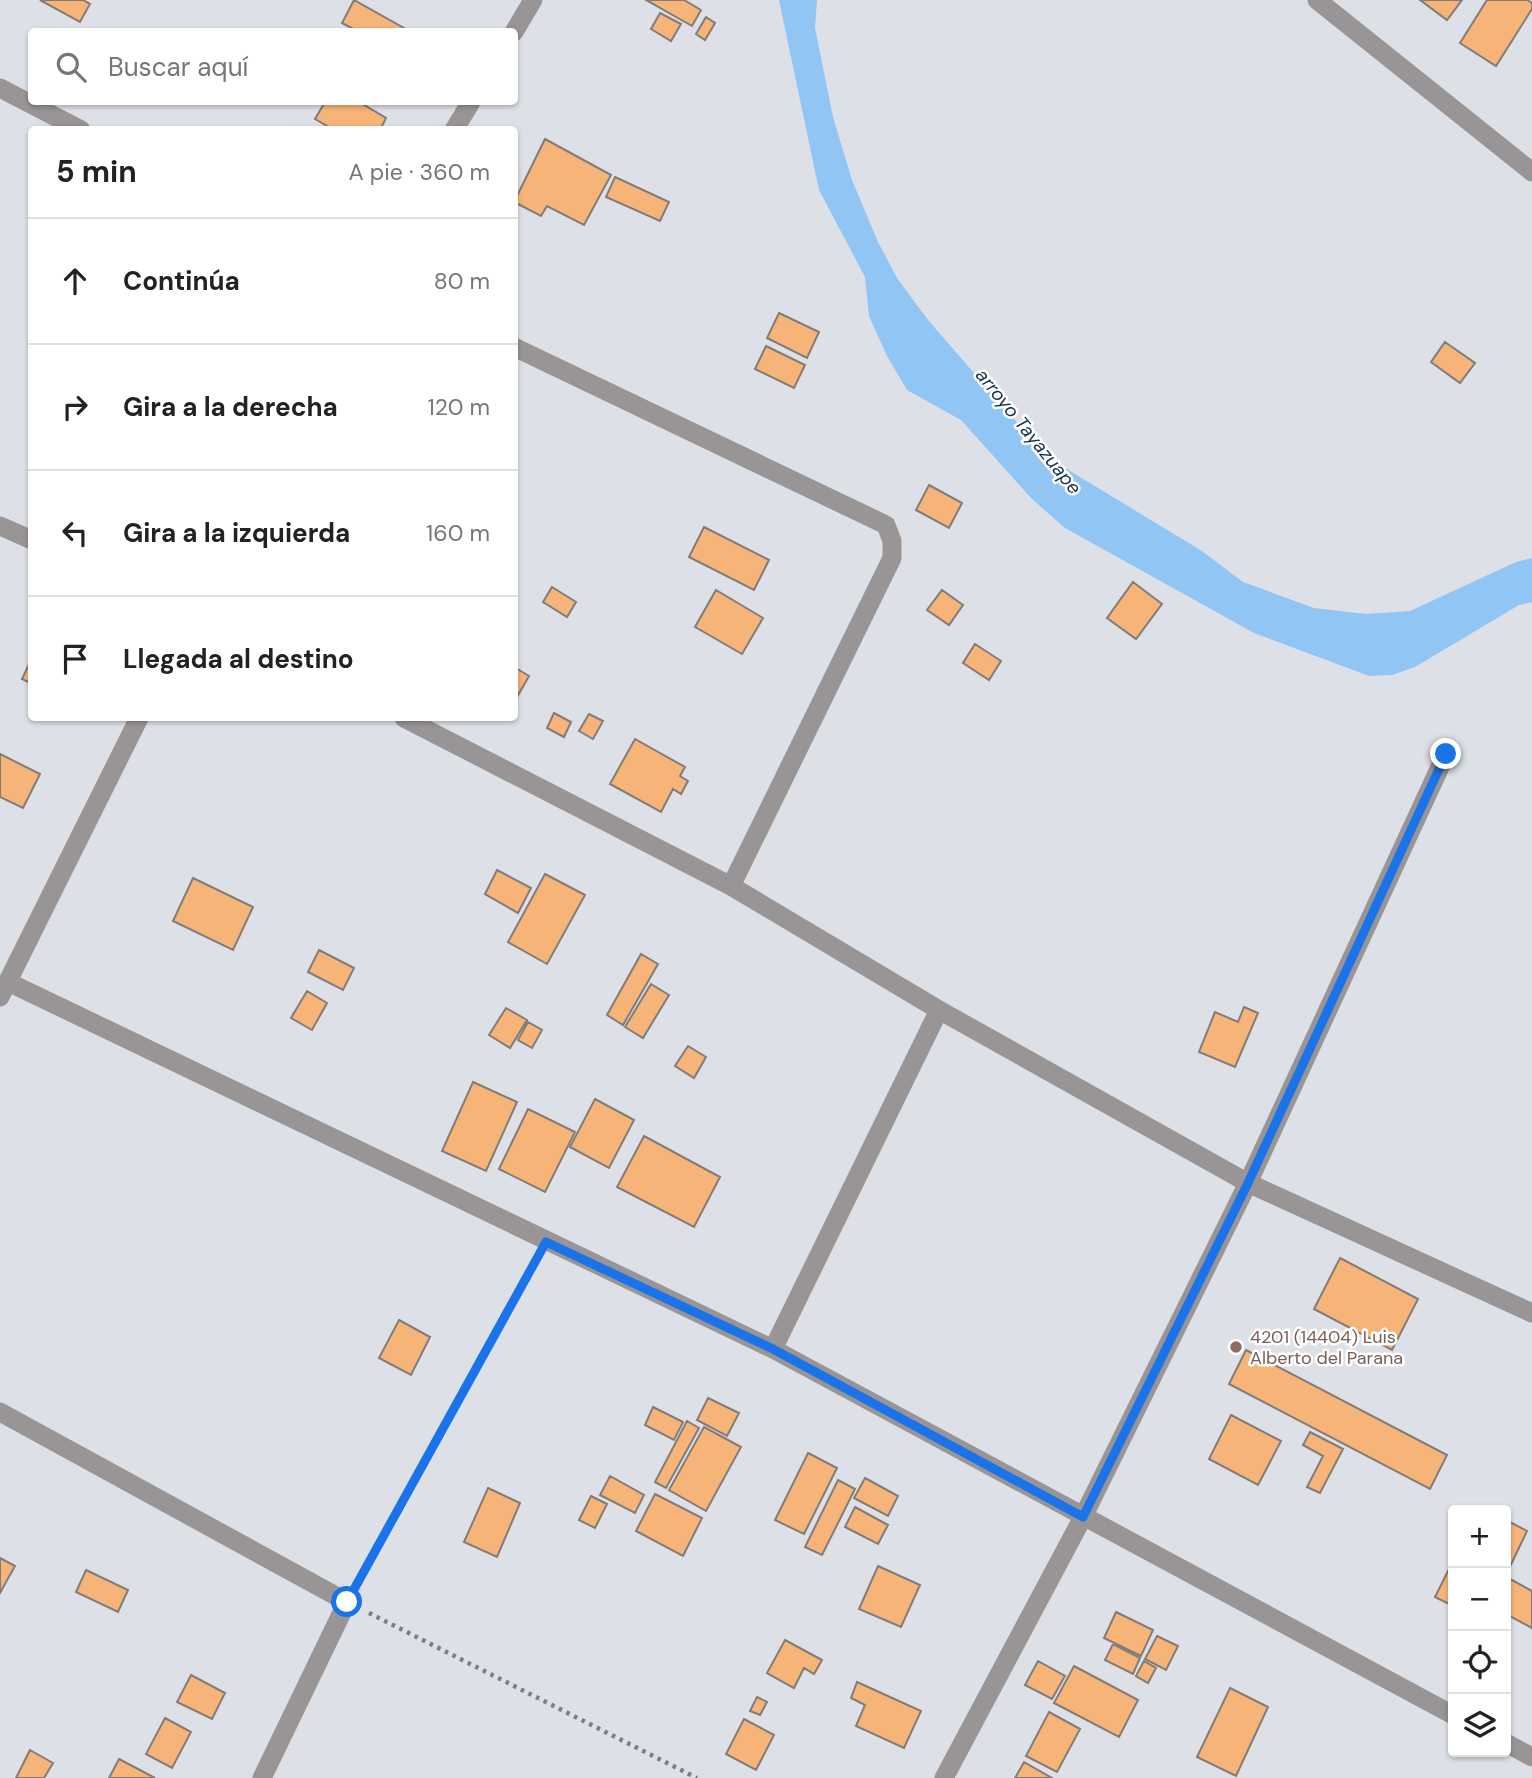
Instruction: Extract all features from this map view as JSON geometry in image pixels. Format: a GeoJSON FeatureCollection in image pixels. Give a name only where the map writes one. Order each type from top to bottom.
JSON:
{"type":"FeatureCollection","features":[{"type":"Feature","properties":{"kind":"street"},"geometry":{"type":"LineString","coordinates":[[516,28],[533,0]]}},
{"type":"Feature","properties":{"kind":"street"},"geometry":{"type":"LineString","coordinates":[[1317,0],[1532,172]]}},
{"type":"Feature","properties":{"kind":"street"},"geometry":{"type":"LineString","coordinates":[[0,88],[28,103]]}},
{"type":"Feature","properties":{"kind":"street"},"geometry":{"type":"LineString","coordinates":[[33,105],[73,126]]}},
{"type":"Feature","properties":{"kind":"street"},"geometry":{"type":"LineString","coordinates":[[456,126],[469,105]]}},
{"type":"Feature","properties":{"kind":"street"},"geometry":{"type":"LineString","coordinates":[[518,349],[886,525],[892,558],[731,886]]}},
{"type":"Feature","properties":{"kind":"street"},"geometry":{"type":"LineString","coordinates":[[0,526],[28,538]]}},
{"type":"Feature","properties":{"kind":"street"},"geometry":{"type":"LineString","coordinates":[[137,721],[3,986],[773,1349],[1448,1712]]}},
{"type":"Feature","properties":{"kind":"street"},"geometry":{"type":"LineString","coordinates":[[410,721],[731,886],[939,1010],[1248,1183],[1532,1313]]}},
{"type":"Feature","properties":{"kind":"street"},"geometry":{"type":"LineString","coordinates":[[944,1778],[1083,1517],[1248,1183],[1446,754]]}},
{"type":"Feature","properties":{"kind":"street"},"geometry":{"type":"LineString","coordinates":[[773,1349],[939,1010]]}},
{"type":"Feature","properties":{"kind":"street"},"geometry":{"type":"LineString","coordinates":[[0,1412],[347,1602],[262,1778]]}},
{"type":"Feature","properties":{"kind":"street"},"geometry":{"type":"LineString","coordinates":[[1511,1746],[1532,1757]]}},
{"type":"Feature","properties":{"kind":"path"},"geometry":{"type":"LineString","coordinates":[[546,1242],[347,1602],[696,1778]]}},
{"type":"Feature","properties":{"kind":"water"},"geometry":{"type":"Polygon","coordinates":[[[779,0],[817,0],[815,28],[833,117],[852,180],[878,242],[897,278],[928,320],[1039,448],[1070,471],[1202,551],[1243,582],[1314,608],[1366,614],[1410,611],[1516,562],[1532,558],[1532,602],[1519,605],[1415,667],[1392,675],[1369,676],[1254,633],[1065,528],[1032,499],[961,420],[907,390],[887,356],[869,316],[865,277],[819,190],[779,0]]]}},
{"type":"Feature","properties":{"kind":"building"},"geometry":{"type":"Polygon","coordinates":[[[40,0],[83,0],[90,4],[80,22],[40,0]]]}},
{"type":"Feature","properties":{"kind":"building"},"geometry":{"type":"Polygon","coordinates":[[[354,0],[404,28],[351,28],[342,23],[354,0]]]}},
{"type":"Feature","properties":{"kind":"building"},"geometry":{"type":"Polygon","coordinates":[[[646,0],[684,0],[701,10],[692,26],[646,0]]]}},
{"type":"Feature","properties":{"kind":"building"},"geometry":{"type":"Polygon","coordinates":[[[1420,0],[1462,0],[1447,20],[1420,0]]]}},
{"type":"Feature","properties":{"kind":"building"},"geometry":{"type":"Polygon","coordinates":[[[1487,0],[1527,0],[1532,3],[1532,9],[1496,66],[1460,43],[1487,0]]]}},
{"type":"Feature","properties":{"kind":"building"},"geometry":{"type":"Polygon","coordinates":[[[660,13],[681,24],[671,41],[651,29],[660,13]]]}},
{"type":"Feature","properties":{"kind":"building"},"geometry":{"type":"Polygon","coordinates":[[[706,17],[715,23],[705,40],[696,34],[706,17]]]}},
{"type":"Feature","properties":{"kind":"building"},"geometry":{"type":"Polygon","coordinates":[[[323,105],[364,105],[386,118],[382,126],[327,126],[315,119],[323,105]]]}},
{"type":"Feature","properties":{"kind":"building"},"geometry":{"type":"Polygon","coordinates":[[[545,139],[611,175],[584,225],[547,206],[541,216],[518,204],[518,194],[545,139]]]}},
{"type":"Feature","properties":{"kind":"building"},"geometry":{"type":"Polygon","coordinates":[[[615,177],[669,202],[660,221],[606,197],[615,177]]]}},
{"type":"Feature","properties":{"kind":"building"},"geometry":{"type":"Polygon","coordinates":[[[779,313],[819,332],[807,358],[767,338],[779,313]]]}},
{"type":"Feature","properties":{"kind":"building"},"geometry":{"type":"Polygon","coordinates":[[[1445,342],[1475,363],[1460,383],[1431,362],[1445,342]]]}},
{"type":"Feature","properties":{"kind":"building"},"geometry":{"type":"Polygon","coordinates":[[[766,346],[805,365],[794,388],[755,369],[766,346]]]}},
{"type":"Feature","properties":{"kind":"building"},"geometry":{"type":"Polygon","coordinates":[[[929,485],[962,503],[949,528],[916,510],[929,485]]]}},
{"type":"Feature","properties":{"kind":"building"},"geometry":{"type":"Polygon","coordinates":[[[704,527],[769,560],[754,590],[689,557],[704,527]]]}},
{"type":"Feature","properties":{"kind":"building"},"geometry":{"type":"Polygon","coordinates":[[[1133,582],[1162,604],[1136,639],[1107,618],[1133,582]]]}},
{"type":"Feature","properties":{"kind":"building"},"geometry":{"type":"Polygon","coordinates":[[[552,587],[576,602],[567,617],[543,602],[552,587]]]}},
{"type":"Feature","properties":{"kind":"building"},"geometry":{"type":"Polygon","coordinates":[[[716,590],[763,618],[742,654],[695,627],[716,590]]]}},
{"type":"Feature","properties":{"kind":"building"},"geometry":{"type":"Polygon","coordinates":[[[942,590],[963,605],[949,625],[927,610],[942,590]]]}},
{"type":"Feature","properties":{"kind":"building"},"geometry":{"type":"Polygon","coordinates":[[[975,644],[1001,661],[989,680],[963,663],[975,644]]]}},
{"type":"Feature","properties":{"kind":"building"},"geometry":{"type":"Polygon","coordinates":[[[28,666],[28,682],[22,679],[28,666]]]}},
{"type":"Feature","properties":{"kind":"building"},"geometry":{"type":"Polygon","coordinates":[[[518,669],[529,676],[518,695],[518,669]]]}},
{"type":"Feature","properties":{"kind":"building"},"geometry":{"type":"Polygon","coordinates":[[[554,713],[571,722],[564,737],[547,728],[554,713]]]}},
{"type":"Feature","properties":{"kind":"building"},"geometry":{"type":"Polygon","coordinates":[[[589,714],[603,721],[593,739],[579,731],[589,714]]]}},
{"type":"Feature","properties":{"kind":"building"},"geometry":{"type":"Polygon","coordinates":[[[635,739],[685,767],[680,776],[688,781],[681,794],[673,789],[661,812],[610,784],[635,739]]]}},
{"type":"Feature","properties":{"kind":"building"},"geometry":{"type":"Polygon","coordinates":[[[0,754],[40,774],[23,808],[0,797],[0,754]]]}},
{"type":"Feature","properties":{"kind":"building"},"geometry":{"type":"Polygon","coordinates":[[[497,870],[531,888],[518,913],[485,894],[497,870]]]}},
{"type":"Feature","properties":{"kind":"building"},"geometry":{"type":"Polygon","coordinates":[[[545,874],[585,895],[547,964],[508,942],[545,874]]]}},
{"type":"Feature","properties":{"kind":"building"},"geometry":{"type":"Polygon","coordinates":[[[193,878],[253,907],[233,950],[173,921],[193,878]]]}},
{"type":"Feature","properties":{"kind":"building"},"geometry":{"type":"Polygon","coordinates":[[[319,950],[354,968],[343,990],[308,972],[319,950]]]}},
{"type":"Feature","properties":{"kind":"building"},"geometry":{"type":"Polygon","coordinates":[[[641,954],[658,964],[623,1025],[607,1015],[641,954]]]}},
{"type":"Feature","properties":{"kind":"building"},"geometry":{"type":"Polygon","coordinates":[[[651,984],[669,995],[643,1038],[625,1027],[651,984]]]}},
{"type":"Feature","properties":{"kind":"building"},"geometry":{"type":"Polygon","coordinates":[[[307,991],[327,1003],[312,1030],[291,1018],[307,991]]]}},
{"type":"Feature","properties":{"kind":"building"},"geometry":{"type":"Polygon","coordinates":[[[1244,1007],[1258,1013],[1235,1067],[1199,1052],[1215,1012],[1238,1022],[1244,1007]]]}},
{"type":"Feature","properties":{"kind":"building"},"geometry":{"type":"Polygon","coordinates":[[[506,1008],[527,1020],[510,1048],[489,1035],[506,1008]]]}},
{"type":"Feature","properties":{"kind":"building"},"geometry":{"type":"Polygon","coordinates":[[[528,1022],[542,1030],[532,1048],[518,1040],[528,1022]]]}},
{"type":"Feature","properties":{"kind":"building"},"geometry":{"type":"Polygon","coordinates":[[[688,1046],[706,1057],[694,1078],[675,1066],[688,1046]]]}},
{"type":"Feature","properties":{"kind":"building"},"geometry":{"type":"Polygon","coordinates":[[[473,1082],[517,1102],[486,1171],[442,1151],[473,1082]]]}},
{"type":"Feature","properties":{"kind":"building"},"geometry":{"type":"Polygon","coordinates":[[[595,1099],[634,1120],[609,1168],[570,1147],[595,1099]]]}},
{"type":"Feature","properties":{"kind":"building"},"geometry":{"type":"Polygon","coordinates":[[[528,1109],[575,1132],[545,1192],[499,1169],[528,1109]]]}},
{"type":"Feature","properties":{"kind":"building"},"geometry":{"type":"Polygon","coordinates":[[[644,1136],[720,1177],[694,1227],[617,1187],[644,1136]]]}},
{"type":"Feature","properties":{"kind":"building"},"geometry":{"type":"Polygon","coordinates":[[[1340,1258],[1418,1299],[1392,1350],[1314,1309],[1340,1258]]]}},
{"type":"Feature","properties":{"kind":"building"},"geometry":{"type":"Polygon","coordinates":[[[399,1320],[430,1337],[411,1375],[379,1358],[399,1320]]]}},
{"type":"Feature","properties":{"kind":"building"},"geometry":{"type":"Polygon","coordinates":[[[1246,1350],[1447,1455],[1430,1489],[1229,1384],[1246,1350]]]}},
{"type":"Feature","properties":{"kind":"building"},"geometry":{"type":"Polygon","coordinates":[[[708,1398],[739,1413],[727,1436],[697,1420],[708,1398]]]}},
{"type":"Feature","properties":{"kind":"building"},"geometry":{"type":"Polygon","coordinates":[[[653,1407],[683,1422],[674,1440],[645,1425],[653,1407]]]}},
{"type":"Feature","properties":{"kind":"building"},"geometry":{"type":"Polygon","coordinates":[[[1231,1415],[1281,1441],[1258,1485],[1209,1459],[1231,1415]]]}},
{"type":"Feature","properties":{"kind":"building"},"geometry":{"type":"Polygon","coordinates":[[[687,1421],[699,1428],[666,1488],[655,1482],[687,1421]]]}},
{"type":"Feature","properties":{"kind":"building"},"geometry":{"type":"Polygon","coordinates":[[[704,1427],[741,1447],[706,1511],[669,1490],[704,1427]]]}},
{"type":"Feature","properties":{"kind":"building"},"geometry":{"type":"Polygon","coordinates":[[[1310,1432],[1343,1449],[1320,1493],[1307,1487],[1323,1456],[1303,1445],[1310,1432]]]}},
{"type":"Feature","properties":{"kind":"building"},"geometry":{"type":"Polygon","coordinates":[[[808,1453],[837,1468],[804,1534],[775,1520],[808,1453]]]}},
{"type":"Feature","properties":{"kind":"building"},"geometry":{"type":"Polygon","coordinates":[[[610,1476],[644,1495],[635,1513],[600,1495],[610,1476]]]}},
{"type":"Feature","properties":{"kind":"building"},"geometry":{"type":"Polygon","coordinates":[[[865,1478],[898,1496],[888,1516],[854,1498],[865,1478]]]}},
{"type":"Feature","properties":{"kind":"building"},"geometry":{"type":"Polygon","coordinates":[[[838,1480],[855,1489],[822,1555],[805,1547],[838,1480]]]}},
{"type":"Feature","properties":{"kind":"building"},"geometry":{"type":"Polygon","coordinates":[[[488,1488],[520,1503],[497,1557],[464,1542],[488,1488]]]}},
{"type":"Feature","properties":{"kind":"building"},"geometry":{"type":"Polygon","coordinates":[[[655,1494],[702,1518],[683,1556],[636,1531],[655,1494]]]}},
{"type":"Feature","properties":{"kind":"building"},"geometry":{"type":"Polygon","coordinates":[[[591,1496],[607,1504],[595,1528],[579,1520],[591,1496]]]}},
{"type":"Feature","properties":{"kind":"building"},"geometry":{"type":"Polygon","coordinates":[[[855,1507],[888,1525],[878,1544],[845,1527],[855,1507]]]}},
{"type":"Feature","properties":{"kind":"building"},"geometry":{"type":"Polygon","coordinates":[[[1511,1523],[1527,1531],[1511,1565],[1511,1523]]]}},
{"type":"Feature","properties":{"kind":"building"},"geometry":{"type":"Polygon","coordinates":[[[0,1558],[15,1566],[0,1593],[0,1558]]]}},
{"type":"Feature","properties":{"kind":"building"},"geometry":{"type":"Polygon","coordinates":[[[878,1566],[920,1585],[901,1627],[859,1609],[878,1566]]]}},
{"type":"Feature","properties":{"kind":"building"},"geometry":{"type":"Polygon","coordinates":[[[86,1570],[128,1590],[118,1612],[76,1592],[86,1570]]]}},
{"type":"Feature","properties":{"kind":"building"},"geometry":{"type":"Polygon","coordinates":[[[1448,1571],[1448,1604],[1435,1597],[1448,1571]]]}},
{"type":"Feature","properties":{"kind":"building"},"geometry":{"type":"Polygon","coordinates":[[[1511,1580],[1532,1591],[1532,1628],[1511,1617],[1511,1580]]]}},
{"type":"Feature","properties":{"kind":"building"},"geometry":{"type":"Polygon","coordinates":[[[1116,1612],[1153,1630],[1141,1656],[1104,1638],[1116,1612]]]}},
{"type":"Feature","properties":{"kind":"building"},"geometry":{"type":"Polygon","coordinates":[[[1157,1636],[1178,1646],[1166,1670],[1145,1659],[1157,1636]]]}},
{"type":"Feature","properties":{"kind":"building"},"geometry":{"type":"Polygon","coordinates":[[[785,1640],[822,1660],[814,1674],[804,1668],[794,1688],[767,1673],[785,1640]]]}},
{"type":"Feature","properties":{"kind":"building"},"geometry":{"type":"Polygon","coordinates":[[[1113,1644],[1140,1658],[1133,1674],[1105,1660],[1113,1644]]]}},
{"type":"Feature","properties":{"kind":"building"},"geometry":{"type":"Polygon","coordinates":[[[1038,1661],[1065,1676],[1052,1699],[1025,1685],[1038,1661]]]}},
{"type":"Feature","properties":{"kind":"building"},"geometry":{"type":"Polygon","coordinates":[[[1144,1661],[1156,1668],[1148,1683],[1136,1676],[1144,1661]]]}},
{"type":"Feature","properties":{"kind":"building"},"geometry":{"type":"Polygon","coordinates":[[[1074,1666],[1138,1700],[1119,1737],[1054,1703],[1074,1666]]]}},
{"type":"Feature","properties":{"kind":"building"},"geometry":{"type":"Polygon","coordinates":[[[191,1675],[225,1693],[212,1719],[177,1702],[191,1675]]]}},
{"type":"Feature","properties":{"kind":"building"},"geometry":{"type":"Polygon","coordinates":[[[857,1682],[921,1711],[904,1748],[856,1726],[865,1705],[851,1698],[857,1682]]]}},
{"type":"Feature","properties":{"kind":"building"},"geometry":{"type":"Polygon","coordinates":[[[1230,1688],[1268,1707],[1236,1776],[1197,1757],[1230,1688]]]}},
{"type":"Feature","properties":{"kind":"building"},"geometry":{"type":"Polygon","coordinates":[[[757,1697],[767,1702],[760,1715],[750,1711],[757,1697]]]}},
{"type":"Feature","properties":{"kind":"building"},"geometry":{"type":"Polygon","coordinates":[[[1049,1712],[1080,1729],[1057,1772],[1026,1756],[1049,1712]]]}},
{"type":"Feature","properties":{"kind":"building"},"geometry":{"type":"Polygon","coordinates":[[[165,1718],[191,1732],[172,1768],[146,1754],[165,1718]]]}},
{"type":"Feature","properties":{"kind":"building"},"geometry":{"type":"Polygon","coordinates":[[[744,1719],[774,1735],[756,1770],[726,1754],[744,1719]]]}},
{"type":"Feature","properties":{"kind":"building"},"geometry":{"type":"Polygon","coordinates":[[[30,1750],[53,1763],[44,1778],[16,1778],[30,1750]]]}},
{"type":"Feature","properties":{"kind":"building"},"geometry":{"type":"Polygon","coordinates":[[[119,1759],[155,1778],[109,1778],[119,1759]]]}},
{"type":"Feature","properties":{"kind":"building"},"geometry":{"type":"Polygon","coordinates":[[[1024,1762],[1052,1778],[1015,1778],[1024,1762]]]}},
{"type":"Feature","properties":{"kind":"place","name":"4201 (14404) Luis Alberto del Parana"},"geometry":{"type":"Point","coordinates":[1236,1347]}},
{"type":"Feature","properties":{"kind":"route"},"geometry":{"type":"LineString","coordinates":[[347,1602],[546,1242],[773,1349],[1083,1517],[1248,1183],[1446,754]]}},
{"type":"Feature","properties":{"kind":"water label","name":"arroyo Tayazuape"},"geometry":{"type":"Point","coordinates":[1029,431]}}]}
